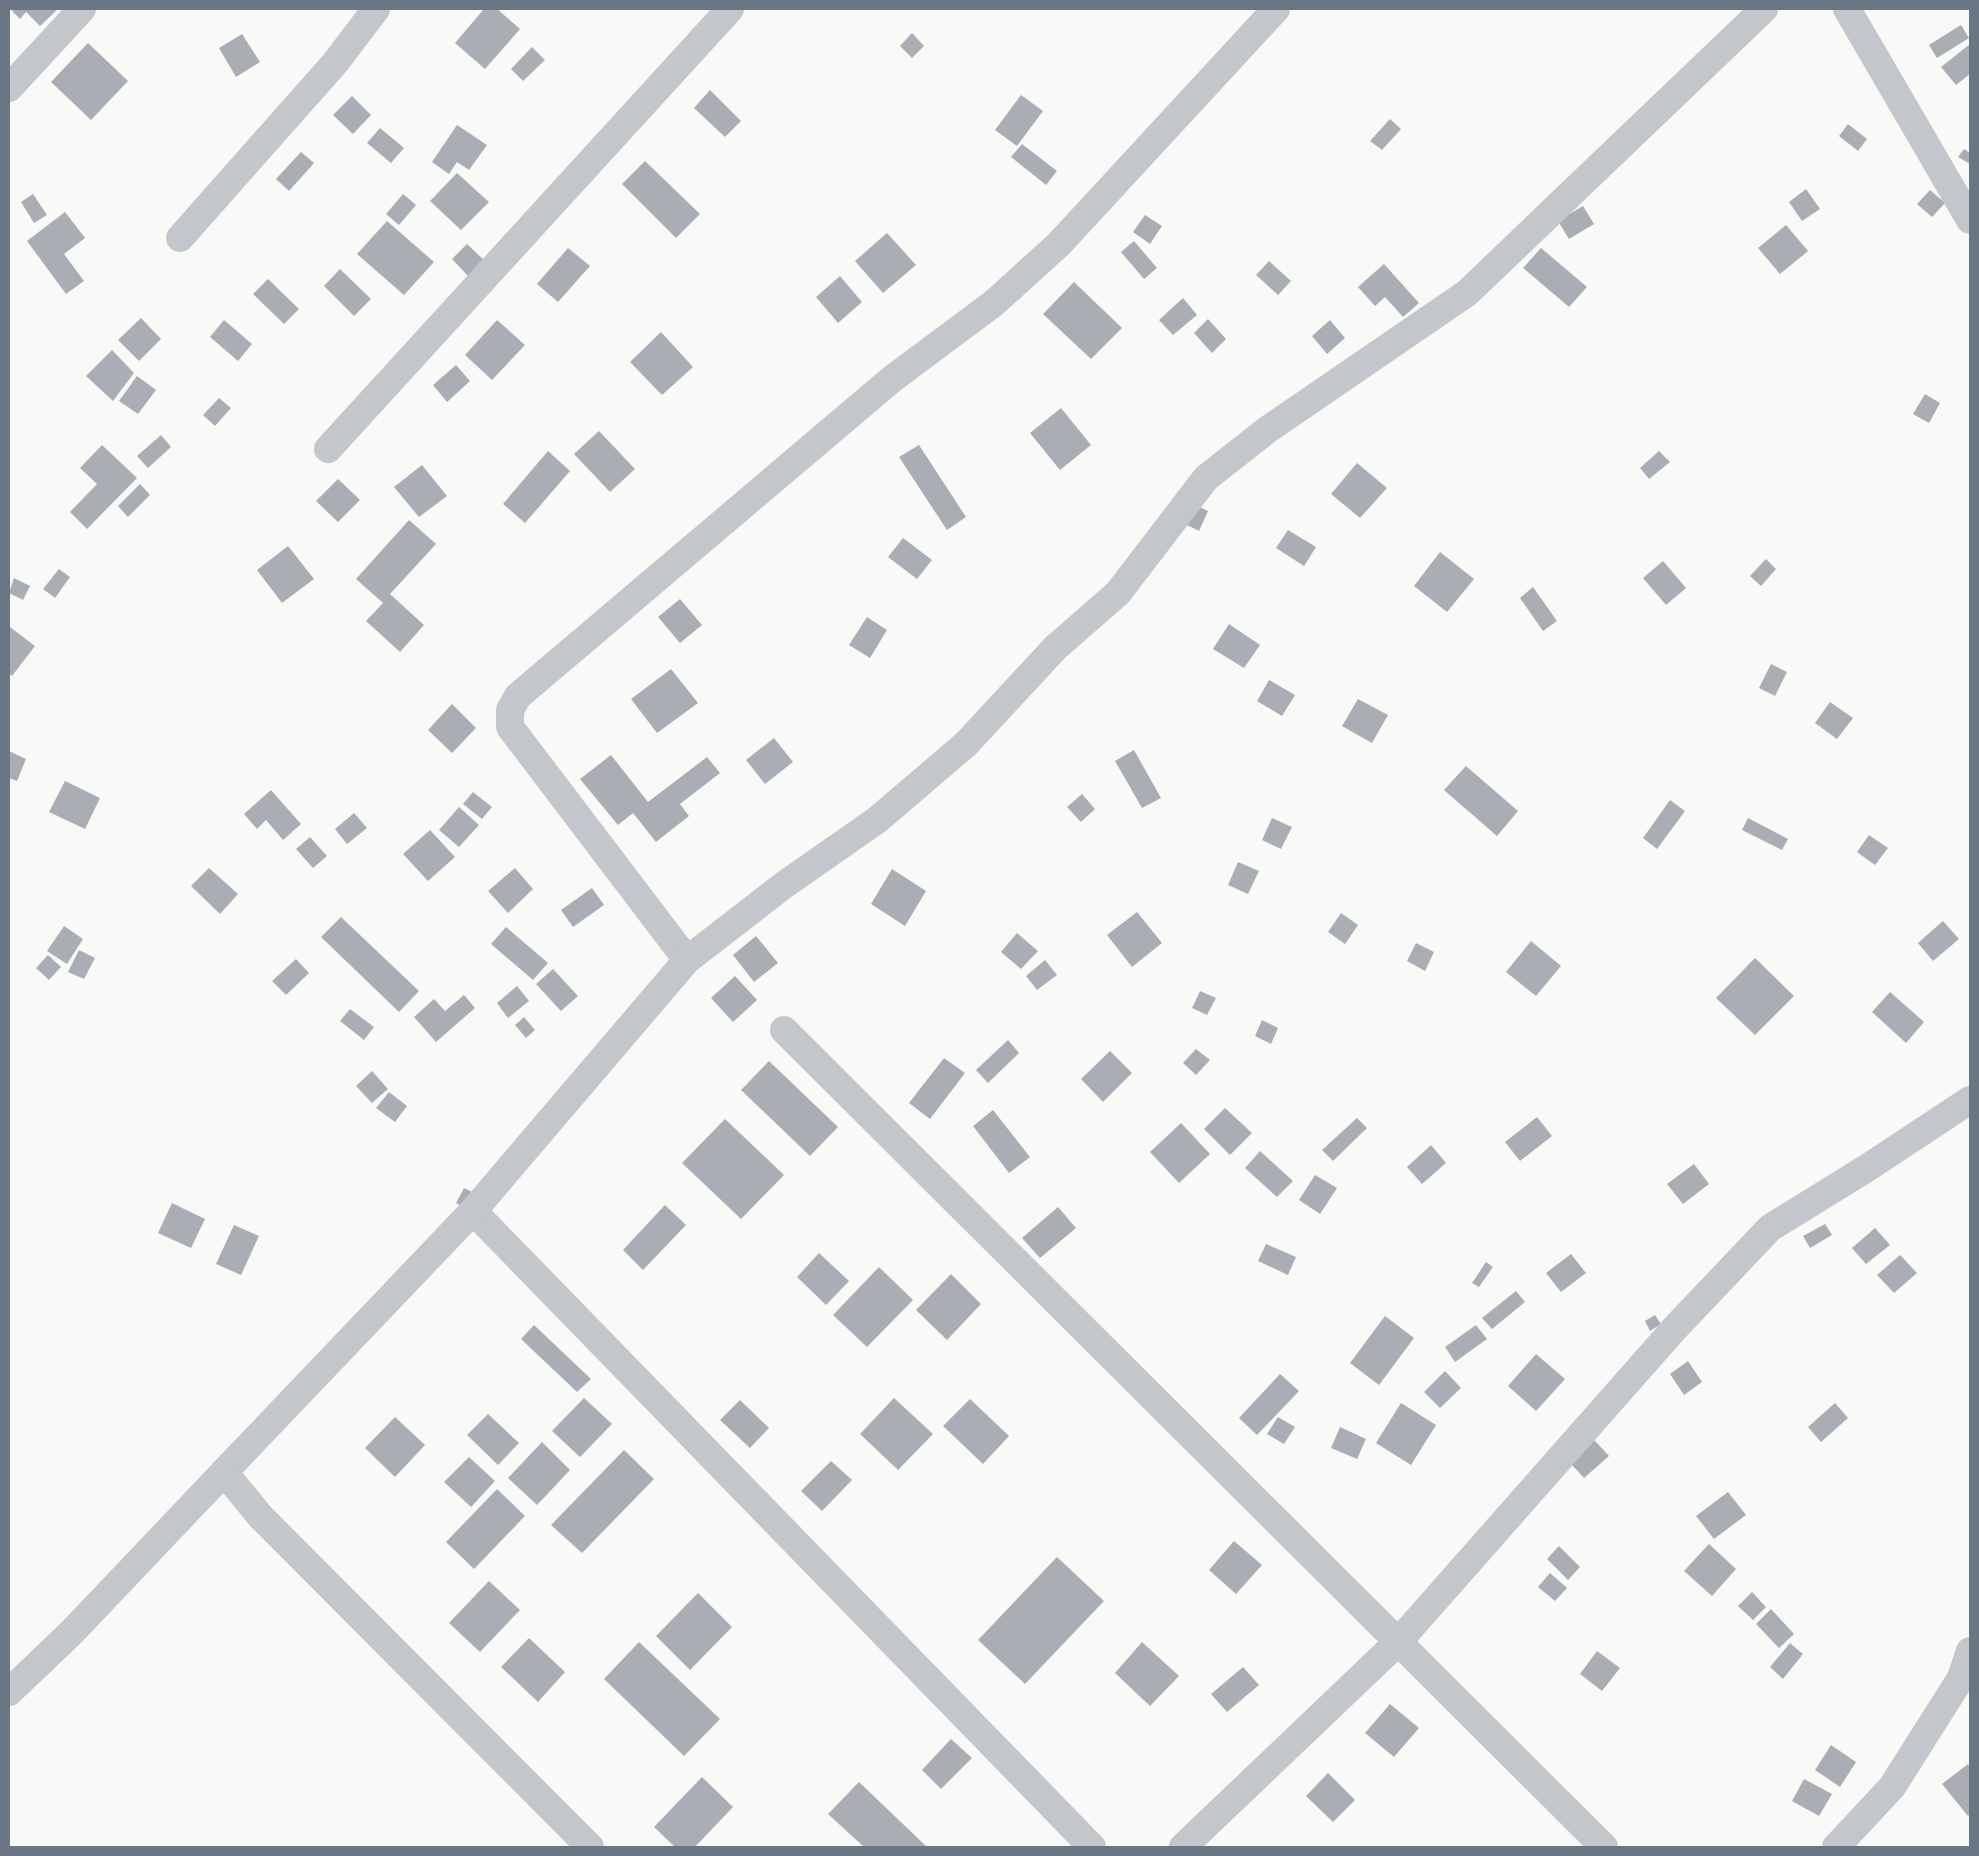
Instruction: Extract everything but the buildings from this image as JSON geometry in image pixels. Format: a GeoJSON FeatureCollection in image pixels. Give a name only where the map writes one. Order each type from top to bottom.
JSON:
{"type":"FeatureCollection","features":[{"type":"Feature","properties":{"kind":"street"},"geometry":{"type":"LineString","coordinates":[[9,88],[82,9]]}},
{"type":"Feature","properties":{"kind":"street"},"geometry":{"type":"LineString","coordinates":[[180,238],[335,63],[376,9]]}},
{"type":"Feature","properties":{"kind":"street"},"geometry":{"type":"LineString","coordinates":[[328,449],[730,9]]}},
{"type":"Feature","properties":{"kind":"street"},"geometry":{"type":"LineString","coordinates":[[687,960],[510,727],[510,710],[518,696],[892,379],[994,303],[1059,244],[1276,9]]}},
{"type":"Feature","properties":{"kind":"street"},"geometry":{"type":"LineString","coordinates":[[9,1692],[72,1632],[473,1211],[687,960],[784,885],[877,820],[966,744],[1055,648],[1118,593],[1206,478],[1267,430],[1466,293],[1764,9]]}},
{"type":"Feature","properties":{"kind":"street"},"geometry":{"type":"LineString","coordinates":[[1847,9],[1970,220]]}},
{"type":"Feature","properties":{"kind":"street"},"geometry":{"type":"LineString","coordinates":[[784,1030],[1604,1847]]}},
{"type":"Feature","properties":{"kind":"street"},"geometry":{"type":"LineString","coordinates":[[1183,1847],[1398,1642],[1675,1328],[1770,1228],[1867,1168],[1970,1100]]}},
{"type":"Feature","properties":{"kind":"street"},"geometry":{"type":"LineString","coordinates":[[473,1211],[1092,1847]]}},
{"type":"Feature","properties":{"kind":"street"},"geometry":{"type":"LineString","coordinates":[[224,1472],[260,1516],[590,1847]]}},
{"type":"Feature","properties":{"kind":"street"},"geometry":{"type":"LineString","coordinates":[[1836,1847],[1892,1787],[1961,1678],[1970,1651]]}}]}
